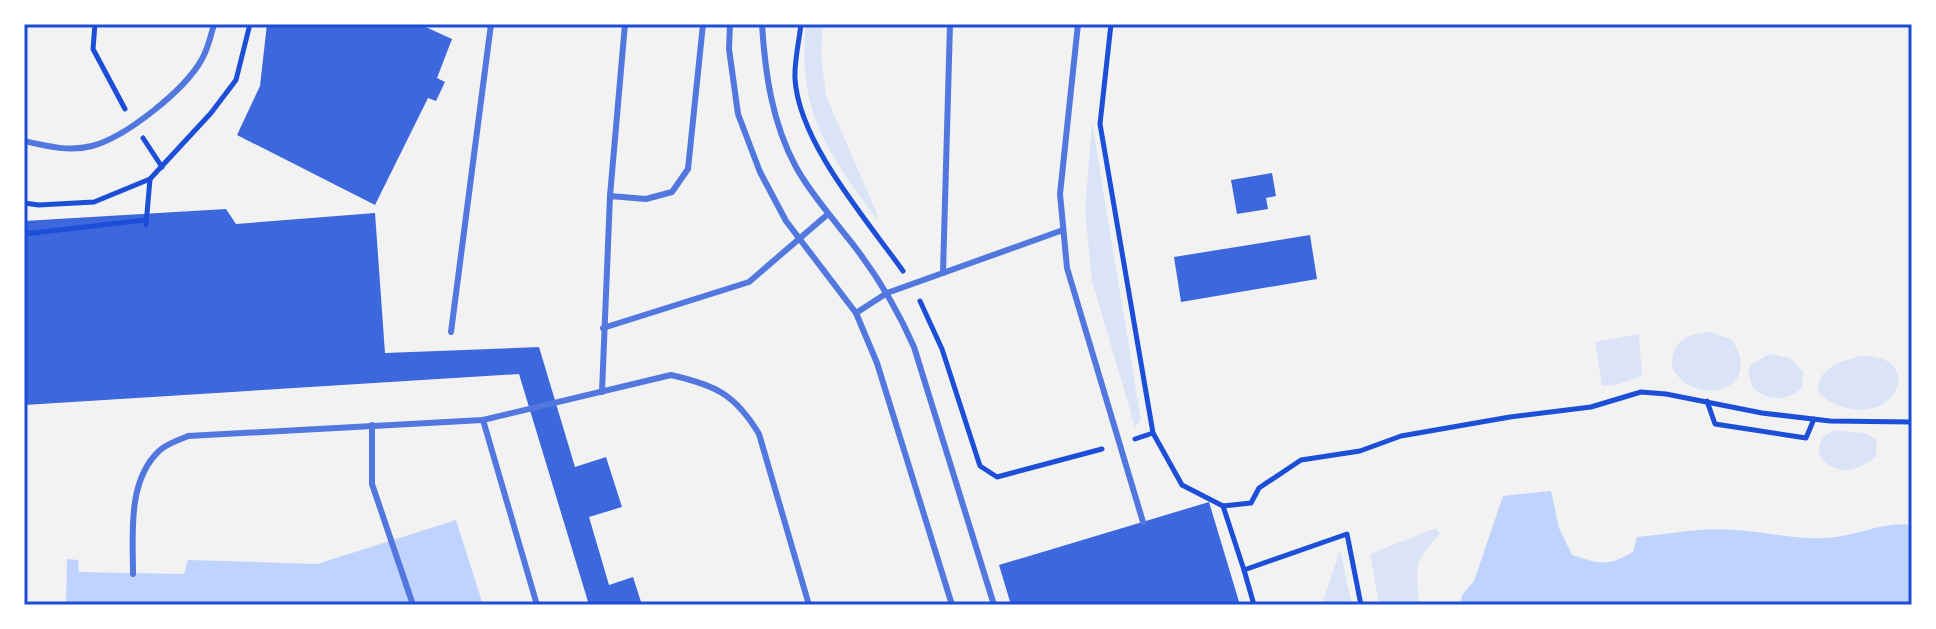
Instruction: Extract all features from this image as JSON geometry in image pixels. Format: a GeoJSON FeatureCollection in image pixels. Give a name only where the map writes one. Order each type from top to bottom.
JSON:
{"type":"FeatureCollection","features":[{"type":"Feature","properties":{"kind":"lane"},"geometry":{"type":"LineString","coordinates":[[24,141],[59,149],[91,146],[134,125],[179,92],[202,59],[214,24]]}},
{"type":"Feature","properties":{"kind":"lane"},"geometry":{"type":"LineString","coordinates":[[451,332],[491,24]]}},
{"type":"Feature","properties":{"kind":"lane"},"geometry":{"type":"LineString","coordinates":[[602,392],[610,196],[625,24]]}},
{"type":"Feature","properties":{"kind":"lane"},"geometry":{"type":"LineString","coordinates":[[610,196],[646,199],[672,192],[688,169],[703,24]]}},
{"type":"Feature","properties":{"kind":"lane"},"geometry":{"type":"LineString","coordinates":[[730,24],[729,49],[738,114],[760,172],[786,221],[856,313],[877,363],[952,605]]}},
{"type":"Feature","properties":{"kind":"lane"},"geometry":{"type":"LineString","coordinates":[[762,24],[770,97],[782,133],[795,164],[887,293],[914,347],[994,605]]}},
{"type":"Feature","properties":{"kind":"lane"},"geometry":{"type":"LineString","coordinates":[[943,273],[950,24]]}},
{"type":"Feature","properties":{"kind":"lane"},"geometry":{"type":"LineString","coordinates":[[1078,24],[1060,194],[1067,268],[1143,522]]}},
{"type":"Feature","properties":{"kind":"lane"},"geometry":{"type":"LineString","coordinates":[[603,328],[749,282],[828,214]]}},
{"type":"Feature","properties":{"kind":"lane"},"geometry":{"type":"LineString","coordinates":[[856,313],[887,293],[1063,230]]}},
{"type":"Feature","properties":{"kind":"lane"},"geometry":{"type":"LineString","coordinates":[[133,574],[134,511],[142,477],[160,451],[188,436],[483,420],[671,375],[701,382],[726,393],[745,411],[759,434],[809,605]]}},
{"type":"Feature","properties":{"kind":"lane"},"geometry":{"type":"LineString","coordinates":[[483,420],[537,605]]}},
{"type":"Feature","properties":{"kind":"lane"},"geometry":{"type":"LineString","coordinates":[[372,425],[372,484],[412,602]]}},
{"type":"Feature","properties":{"kind":"path"},"geometry":{"type":"LineString","coordinates":[[95,24],[93,49],[134,125],[162,167]]}},
{"type":"Feature","properties":{"kind":"path"},"geometry":{"type":"LineString","coordinates":[[24,203],[94,202],[150,179],[211,113],[236,80],[250,24]]}},
{"type":"Feature","properties":{"kind":"path"},"geometry":{"type":"LineString","coordinates":[[801,24],[795,79],[801,109],[821,155],[913,284],[942,349],[980,466],[997,477],[1153,433]]}},
{"type":"Feature","properties":{"kind":"path"},"geometry":{"type":"LineString","coordinates":[[1111,24],[1100,124],[1153,433],[1182,485],[1223,506],[1251,503],[1259,488],[1301,460],[1360,451],[1401,436],[1591,407],[1641,392],[1814,419],[1912,422]]}},
{"type":"Feature","properties":{"kind":"path"},"geometry":{"type":"LineString","coordinates":[[24,234],[146,222],[150,179]]}},
{"type":"Feature","properties":{"kind":"path"},"geometry":{"type":"LineString","coordinates":[[1707,401],[1715,424],[1806,438],[1814,419]]}},
{"type":"Feature","properties":{"kind":"path"},"geometry":{"type":"LineString","coordinates":[[1223,506],[1254,605]]}},
{"type":"Feature","properties":{"kind":"path"},"geometry":{"type":"LineString","coordinates":[[1244,570],[1347,534],[1361,605]]}},
{"type":"Feature","properties":{"kind":"shaded area"},"geometry":{"type":"Polygon","coordinates":[[[806,24],[823,24],[821,53],[826,96],[878,216],[876,218],[830,150],[811,106],[804,55],[806,24]]]}},
{"type":"Feature","properties":{"kind":"shaded area"},"geometry":{"type":"Polygon","coordinates":[[[1092,122],[1141,420],[1135,427],[1092,281],[1085,211],[1092,122]]]}},
{"type":"Feature","properties":{"kind":"shaded area"},"geometry":{"type":"Polygon","coordinates":[[[1710,332],[1732,340],[1740,357],[1740,371],[1734,382],[1710,391],[1683,381],[1672,368],[1672,359],[1677,345],[1687,337],[1710,332]]]}},
{"type":"Feature","properties":{"kind":"shaded area"},"geometry":{"type":"Polygon","coordinates":[[[1639,334],[1642,376],[1616,385],[1602,386],[1595,342],[1639,334]]]}},
{"type":"Feature","properties":{"kind":"shaded area"},"geometry":{"type":"Polygon","coordinates":[[[1769,354],[1790,358],[1803,372],[1802,388],[1796,393],[1778,398],[1753,388],[1748,373],[1751,365],[1769,354]]]}},
{"type":"Feature","properties":{"kind":"shaded area"},"geometry":{"type":"Polygon","coordinates":[[[1861,356],[1880,358],[1892,365],[1898,375],[1898,386],[1892,396],[1868,409],[1851,409],[1833,403],[1818,391],[1822,376],[1832,366],[1861,356]]]}},
{"type":"Feature","properties":{"kind":"shaded area"},"geometry":{"type":"Polygon","coordinates":[[[1837,430],[1867,434],[1877,440],[1876,457],[1854,469],[1831,467],[1819,455],[1820,445],[1828,433],[1837,430]]]}},
{"type":"Feature","properties":{"kind":"shaded area"},"geometry":{"type":"Polygon","coordinates":[[[1436,528],[1440,534],[1418,566],[1420,605],[1379,605],[1370,554],[1436,528]]]}},
{"type":"Feature","properties":{"kind":"shaded area"},"geometry":{"type":"Polygon","coordinates":[[[1340,550],[1352,605],[1322,605],[1340,550]]]}},
{"type":"Feature","properties":{"kind":"water"},"geometry":{"type":"Polygon","coordinates":[[[1551,491],[1559,528],[1572,555],[1597,562],[1610,562],[1633,552],[1637,537],[1724,529],[1828,538],[1891,525],[1912,525],[1912,605],[1460,605],[1462,595],[1474,581],[1503,496],[1551,491]]]}},
{"type":"Feature","properties":{"kind":"water"},"geometry":{"type":"Polygon","coordinates":[[[456,520],[483,605],[66,605],[67,559],[78,560],[79,572],[184,574],[188,560],[317,564],[456,520]]]}},
{"type":"Feature","properties":{"kind":"building"},"geometry":{"type":"Polygon","coordinates":[[[267,24],[419,24],[452,39],[437,78],[445,82],[436,101],[428,98],[375,205],[237,135],[260,86],[267,24]]]}},
{"type":"Feature","properties":{"kind":"building"},"geometry":{"type":"Polygon","coordinates":[[[1272,173],[1276,196],[1266,198],[1268,209],[1237,214],[1231,180],[1272,173]]]}},
{"type":"Feature","properties":{"kind":"building"},"geometry":{"type":"Polygon","coordinates":[[[226,209],[236,224],[375,213],[385,353],[539,347],[575,467],[606,457],[622,507],[589,517],[609,585],[633,577],[642,605],[589,605],[519,374],[24,405],[24,221],[226,209]]]}},
{"type":"Feature","properties":{"kind":"building"},"geometry":{"type":"Polygon","coordinates":[[[1310,235],[1317,279],[1181,302],[1174,257],[1310,235]]]}},
{"type":"Feature","properties":{"kind":"building"},"geometry":{"type":"Polygon","coordinates":[[[1209,502],[1240,605],[1011,605],[999,565],[1209,502]]]}}]}
